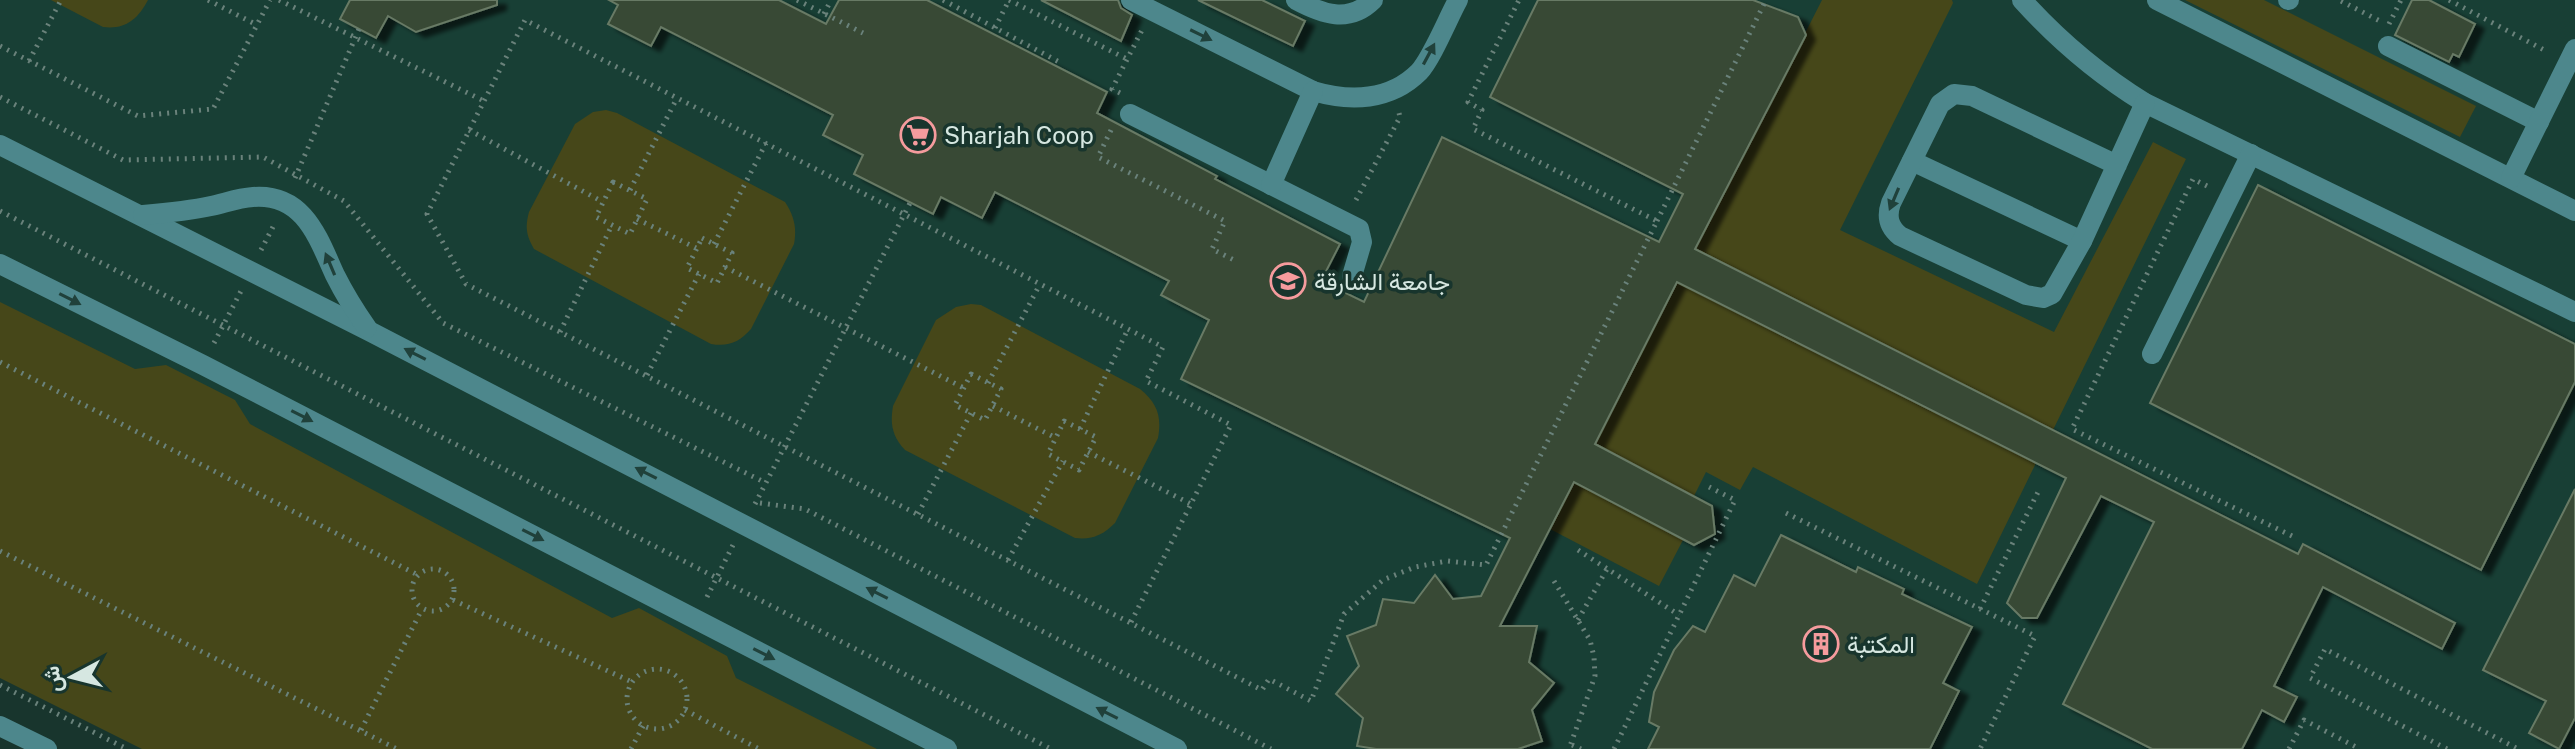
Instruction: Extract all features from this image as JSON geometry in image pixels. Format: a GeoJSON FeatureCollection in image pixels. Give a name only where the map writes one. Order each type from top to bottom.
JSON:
{"type":"FeatureCollection","features":[{"type":"Feature","properties":{"kind":"street"},"geometry":{"type":"LineString","coordinates":[[1131,0],[1313,91],[1358,99],[1403,85],[1421,70],[1458,0]]}},
{"type":"Feature","properties":{"kind":"street"},"geometry":{"type":"LineString","coordinates":[[1296,0],[1321,13],[1338,16],[1356,12],[1373,0]]}},
{"type":"Feature","properties":{"kind":"street"},"geometry":{"type":"LineString","coordinates":[[2022,0],[2077,56],[2145,103],[2575,312]]}},
{"type":"Feature","properties":{"kind":"street"},"geometry":{"type":"LineString","coordinates":[[2157,0],[2575,211]]}},
{"type":"Feature","properties":{"kind":"street"},"geometry":{"type":"LineString","coordinates":[[2388,36],[2539,122]]}},
{"type":"Feature","properties":{"kind":"street"},"geometry":{"type":"LineString","coordinates":[[2511,178],[2572,56]]}},
{"type":"Feature","properties":{"kind":"street"},"geometry":{"type":"LineString","coordinates":[[1271,185],[1313,91]]}},
{"type":"Feature","properties":{"kind":"street"},"geometry":{"type":"LineString","coordinates":[[2117,165],[1972,96],[1954,94],[1940,104],[1888,210],[1890,225],[1895,232],[2034,299],[2052,294],[2082,241],[2117,165],[2145,103]]}},
{"type":"Feature","properties":{"kind":"street"},"geometry":{"type":"LineString","coordinates":[[1130,114],[1359,229],[1362,242],[1352,276]]}},
{"type":"Feature","properties":{"kind":"street"},"geometry":{"type":"LineString","coordinates":[[0,145],[369,331],[1177,749]]}},
{"type":"Feature","properties":{"kind":"street"},"geometry":{"type":"LineString","coordinates":[[2152,354],[2251,154]]}},
{"type":"Feature","properties":{"kind":"street"},"geometry":{"type":"LineString","coordinates":[[1912,161],[2082,241]]}},
{"type":"Feature","properties":{"kind":"street"},"geometry":{"type":"LineString","coordinates":[[141,215],[190,211],[256,197],[276,200],[294,208],[309,221],[320,238],[336,277],[369,331]]}},
{"type":"Feature","properties":{"kind":"street"},"geometry":{"type":"LineString","coordinates":[[0,264],[217,372],[947,749]]}},
{"type":"Feature","properties":{"kind":"street"},"geometry":{"type":"LineString","coordinates":[[0,726],[47,749]]}},
{"type":"Feature","properties":{"kind":"path"},"geometry":{"type":"LineString","coordinates":[[29,61],[61,0]]}},
{"type":"Feature","properties":{"kind":"path"},"geometry":{"type":"LineString","coordinates":[[208,0],[257,25]]}},
{"type":"Feature","properties":{"kind":"path"},"geometry":{"type":"LineString","coordinates":[[0,46],[138,116],[213,109],[270,0]]}},
{"type":"Feature","properties":{"kind":"path"},"geometry":{"type":"LineString","coordinates":[[279,0],[484,101]]}},
{"type":"Feature","properties":{"kind":"path"},"geometry":{"type":"LineString","coordinates":[[797,0],[863,33]]}},
{"type":"Feature","properties":{"kind":"path"},"geometry":{"type":"LineString","coordinates":[[824,14],[831,0]]}},
{"type":"Feature","properties":{"kind":"path"},"geometry":{"type":"LineString","coordinates":[[943,0],[1063,64]]}},
{"type":"Feature","properties":{"kind":"path"},"geometry":{"type":"LineString","coordinates":[[995,28],[1009,0],[1127,59]]}},
{"type":"Feature","properties":{"kind":"path"},"geometry":{"type":"LineString","coordinates":[[1519,0],[1468,102],[1482,110],[1473,129],[1657,221]]}},
{"type":"Feature","properties":{"kind":"path"},"geometry":{"type":"LineString","coordinates":[[1131,622],[1231,425],[1146,381],[1163,347],[525,20],[427,214],[466,284],[1262,690],[1269,679],[1311,701],[1344,614],[1383,580],[1415,567],[1447,561],[1486,565],[1766,0]]}},
{"type":"Feature","properties":{"kind":"path"},"geometry":{"type":"LineString","coordinates":[[2449,0],[2572,56]]}},
{"type":"Feature","properties":{"kind":"path"},"geometry":{"type":"LineString","coordinates":[[2341,1],[2388,36]]}},
{"type":"Feature","properties":{"kind":"path"},"geometry":{"type":"LineString","coordinates":[[296,175],[359,29]]}},
{"type":"Feature","properties":{"kind":"path"},"geometry":{"type":"LineString","coordinates":[[1344,222],[1400,117],[1392,90]]}},
{"type":"Feature","properties":{"kind":"path"},"geometry":{"type":"LineString","coordinates":[[0,97],[123,160],[263,157],[344,201],[443,323],[766,483]]}},
{"type":"Feature","properties":{"kind":"path"},"geometry":{"type":"LineString","coordinates":[[630,190],[677,98]]}},
{"type":"Feature","properties":{"kind":"path"},"geometry":{"type":"LineString","coordinates":[[469,130],[603,202]]}},
{"type":"Feature","properties":{"kind":"path"},"geometry":{"type":"LineString","coordinates":[[714,244],[766,143]]}},
{"type":"Feature","properties":{"kind":"path"},"geometry":{"type":"LineString","coordinates":[[613,182],[647,199],[630,234],[596,217],[603,202],[613,182]]}},
{"type":"Feature","properties":{"kind":"path"},"geometry":{"type":"LineString","coordinates":[[696,619],[910,203]]}},
{"type":"Feature","properties":{"kind":"path"},"geometry":{"type":"LineString","coordinates":[[0,211],[1051,749]]}},
{"type":"Feature","properties":{"kind":"path"},"geometry":{"type":"LineString","coordinates":[[637,219],[696,248]]}},
{"type":"Feature","properties":{"kind":"path"},"geometry":{"type":"LineString","coordinates":[[560,332],[612,225]]}},
{"type":"Feature","properties":{"kind":"path"},"geometry":{"type":"LineString","coordinates":[[702,238],[732,253],[717,283],[687,268],[696,248],[702,238]]}},
{"type":"Feature","properties":{"kind":"path"},"geometry":{"type":"LineString","coordinates":[[725,267],[964,388]]}},
{"type":"Feature","properties":{"kind":"path"},"geometry":{"type":"LineString","coordinates":[[647,375],[699,274]]}},
{"type":"Feature","properties":{"kind":"path"},"geometry":{"type":"LineString","coordinates":[[988,383],[1040,284]]}},
{"type":"Feature","properties":{"kind":"path"},"geometry":{"type":"LineString","coordinates":[[1080,429],[1129,329]]}},
{"type":"Feature","properties":{"kind":"path"},"geometry":{"type":"LineString","coordinates":[[0,362],[418,575]]}},
{"type":"Feature","properties":{"kind":"path"},"geometry":{"type":"LineString","coordinates":[[971,374],[1001,389],[985,420],[955,405],[964,388],[971,374]]}},
{"type":"Feature","properties":{"kind":"path"},"geometry":{"type":"LineString","coordinates":[[992,406],[1056,438]]}},
{"type":"Feature","properties":{"kind":"path"},"geometry":{"type":"LineString","coordinates":[[918,514],[971,413]]}},
{"type":"Feature","properties":{"kind":"path"},"geometry":{"type":"LineString","coordinates":[[1064,421],[1096,437],[1079,470],[1048,454],[1056,438],[1064,421]]}},
{"type":"Feature","properties":{"kind":"path"},"geometry":{"type":"LineString","coordinates":[[1088,452],[1191,504]]}},
{"type":"Feature","properties":{"kind":"path"},"geometry":{"type":"LineString","coordinates":[[1008,560],[1063,461]]}},
{"type":"Feature","properties":{"kind":"path"},"geometry":{"type":"LineString","coordinates":[[1614,749],[1735,500],[1709,487]]}},
{"type":"Feature","properties":{"kind":"path"},"geometry":{"type":"LineString","coordinates":[[1980,609],[2038,492]]}},
{"type":"Feature","properties":{"kind":"path"},"geometry":{"type":"LineString","coordinates":[[755,502],[805,509],[1271,749]]}},
{"type":"Feature","properties":{"kind":"path"},"geometry":{"type":"LineString","coordinates":[[1786,513],[2035,636],[1980,749]]}},
{"type":"Feature","properties":{"kind":"path"},"geometry":{"type":"LineString","coordinates":[[1578,550],[1679,615]]}},
{"type":"Feature","properties":{"kind":"path"},"geometry":{"type":"LineString","coordinates":[[0,551],[397,749]]}},
{"type":"Feature","properties":{"kind":"path"},"geometry":{"type":"LineString","coordinates":[[1578,620],[1607,569]]}},
{"type":"Feature","properties":{"kind":"path"},"geometry":{"type":"LineString","coordinates":[[427,570],[446,572],[455,590],[453,600],[439,612],[430,612],[422,609],[413,599],[412,586],[418,575],[427,570]]}},
{"type":"Feature","properties":{"kind":"path"},"geometry":{"type":"LineString","coordinates":[[1554,581],[1590,640],[1595,676],[1570,747],[1581,749]]}},
{"type":"Feature","properties":{"kind":"path"},"geometry":{"type":"LineString","coordinates":[[453,600],[632,682]]}},
{"type":"Feature","properties":{"kind":"path"},"geometry":{"type":"LineString","coordinates":[[361,730],[422,609]]}},
{"type":"Feature","properties":{"kind":"path"},"geometry":{"type":"LineString","coordinates":[[2447,749],[2310,678],[2325,649],[2518,749]]}},
{"type":"Feature","properties":{"kind":"path"},"geometry":{"type":"LineString","coordinates":[[650,670],[671,672],[685,688],[685,710],[673,725],[653,729],[643,726],[631,715],[628,706],[632,682],[650,670]]}},
{"type":"Feature","properties":{"kind":"path"},"geometry":{"type":"LineString","coordinates":[[0,685],[127,749]]}},
{"type":"Feature","properties":{"kind":"path"},"geometry":{"type":"LineString","coordinates":[[685,710],[759,749]]}},
{"type":"Feature","properties":{"kind":"path"},"geometry":{"type":"LineString","coordinates":[[2289,749],[2304,720],[2360,749]]}},
{"type":"Feature","properties":{"kind":"path"},"geometry":{"type":"LineString","coordinates":[[631,749],[643,726]]}},
{"type":"Feature","properties":{"kind":"shaded area","name":"جامعة الشارقة"},"geometry":{"type":"Polygon","coordinates":[[[0,0],[2575,0],[2575,749],[370,749],[0,563],[0,0]]]}},
{"type":"Feature","properties":{"kind":"shaded area"},"geometry":{"type":"Polygon","coordinates":[[[51,0],[148,0],[130,22],[118,27],[103,27],[51,0]]]}},
{"type":"Feature","properties":{"kind":"shaded area"},"geometry":{"type":"Polygon","coordinates":[[[1822,0],[1952,0],[1953,3],[1840,230],[2054,332],[2153,142],[2186,159],[2053,430],[1695,249],[1822,0]]]}},
{"type":"Feature","properties":{"kind":"shaded area"},"geometry":{"type":"Polygon","coordinates":[[[2185,0],[2264,0],[2476,106],[2460,137],[2185,0]]]}},
{"type":"Feature","properties":{"kind":"shaded area"},"geometry":{"type":"Polygon","coordinates":[[[606,110],[785,202],[788,207],[795,227],[794,244],[751,329],[738,340],[723,345],[711,344],[534,249],[527,231],[529,212],[575,124],[593,112],[606,110]]]}},
{"type":"Feature","properties":{"kind":"shaded area"},"geometry":{"type":"Polygon","coordinates":[[[1677,282],[2036,463],[1977,584],[1753,467],[1740,490],[1706,472],[1694,496],[1595,444],[1677,282]]]}},
{"type":"Feature","properties":{"kind":"shaded area"},"geometry":{"type":"Polygon","coordinates":[[[0,302],[135,369],[166,365],[235,400],[250,424],[612,618],[639,608],[727,656],[736,678],[877,749],[142,749],[0,678],[0,302]]]}},
{"type":"Feature","properties":{"kind":"shaded area"},"geometry":{"type":"Polygon","coordinates":[[[981,305],[1140,389],[1151,399],[1159,417],[1158,438],[1115,523],[1102,534],[1075,538],[905,450],[897,440],[892,424],[893,406],[936,320],[956,307],[981,305]]]}},
{"type":"Feature","properties":{"kind":"shaded area"},"geometry":{"type":"Polygon","coordinates":[[[1574,482],[1683,540],[1659,586],[1550,529],[1574,482]]]}},
{"type":"Feature","properties":{"kind":"building"},"geometry":{"type":"Polygon","coordinates":[[[350,0],[497,0],[497,5],[416,32],[388,16],[376,38],[340,19],[350,0]]]}},
{"type":"Feature","properties":{"kind":"building"},"geometry":{"type":"Polygon","coordinates":[[[609,0],[779,0],[826,24],[839,0],[927,0],[1107,92],[1097,113],[1340,244],[1321,281],[1364,302],[1442,137],[1659,242],[1683,194],[1490,97],[1538,0],[1753,0],[1798,17],[1806,35],[1695,249],[2298,554],[2303,544],[2455,623],[2442,649],[2323,587],[2274,686],[2297,697],[2284,722],[2262,710],[2242,749],[2152,749],[2063,704],[2154,522],[2101,496],[2037,618],[2022,618],[2007,603],[2066,478],[1677,282],[1595,444],[1712,506],[1715,534],[1694,545],[1574,482],[1500,626],[1537,626],[1529,662],[1554,683],[1532,710],[1542,741],[1518,749],[1376,749],[1357,746],[1363,718],[1336,694],[1359,666],[1347,636],[1376,625],[1383,599],[1414,603],[1435,575],[1453,599],[1481,596],[1510,538],[1181,379],[1209,320],[1161,295],[1169,281],[995,192],[982,218],[941,197],[933,214],[854,174],[863,155],[823,135],[833,115],[661,27],[651,46],[608,24],[618,5],[609,0]]]}},
{"type":"Feature","properties":{"kind":"building"},"geometry":{"type":"Polygon","coordinates":[[[1041,0],[1118,0],[1121,8],[1132,15],[1121,41],[1041,0]]]}},
{"type":"Feature","properties":{"kind":"building"},"geometry":{"type":"Polygon","coordinates":[[[1198,0],[1262,0],[1305,21],[1293,46],[1198,0]]]}},
{"type":"Feature","properties":{"kind":"building"},"geometry":{"type":"Polygon","coordinates":[[[2412,0],[2429,0],[2475,24],[2459,57],[2453,54],[2449,62],[2395,35],[2412,0]]]}},
{"type":"Feature","properties":{"kind":"building"},"geometry":{"type":"Polygon","coordinates":[[[2258,185],[2575,344],[2575,382],[2481,570],[2150,403],[2258,185]]]}},
{"type":"Feature","properties":{"kind":"building"},"geometry":{"type":"Polygon","coordinates":[[[2575,489],[2575,718],[2559,749],[2529,733],[2546,701],[2483,670],[2575,489]]]}},
{"type":"Feature","properties":{"kind":"building","name":"المكتبة"},"geometry":{"type":"Polygon","coordinates":[[[1781,535],[1856,572],[1858,567],[1904,589],[1902,594],[1972,627],[1943,683],[1959,691],[1930,749],[1648,749],[1659,727],[1649,722],[1654,692],[1674,650],[1693,626],[1705,632],[1734,575],[1755,586],[1781,535]]]}},
{"type":"Feature","properties":{"kind":"place","name":"Sharjah Coop"},"geometry":{"type":"Point","coordinates":[918,135]}},
{"type":"Feature","properties":{"kind":"place","name":"جامعة الشارقة"},"geometry":{"type":"Point","coordinates":[1288,281]}},
{"type":"Feature","properties":{"kind":"place","name":"المكتبة"},"geometry":{"type":"Point","coordinates":[1821,644]}}]}
